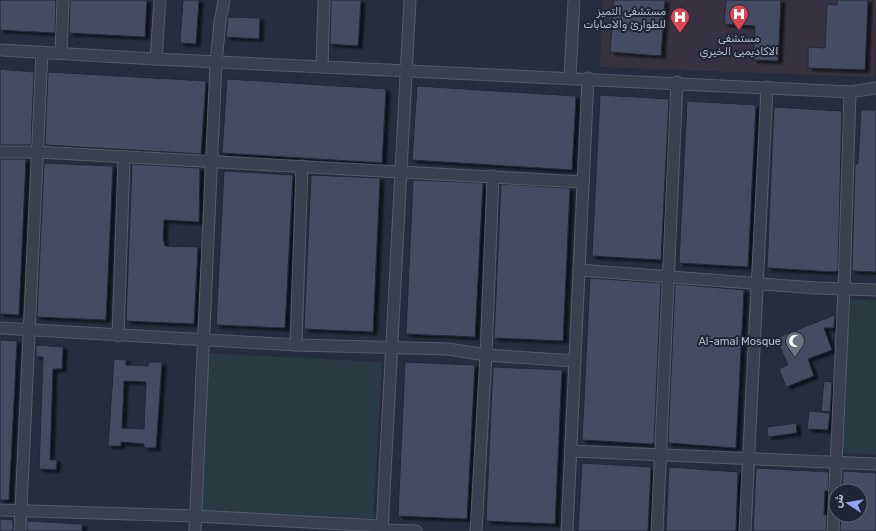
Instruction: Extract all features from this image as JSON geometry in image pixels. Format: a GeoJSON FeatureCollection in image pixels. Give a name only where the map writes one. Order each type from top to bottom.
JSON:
{"type":"FeatureCollection","features":[{"type":"Feature","properties":{"kind":"street"},"geometry":{"type":"LineString","coordinates":[[61,53],[63,0]]}},
{"type":"Feature","properties":{"kind":"street"},"geometry":{"type":"LineString","coordinates":[[156,59],[160,0]]}},
{"type":"Feature","properties":{"kind":"street"},"geometry":{"type":"LineString","coordinates":[[195,531],[205,340],[216,62],[224,0]]}},
{"type":"Feature","properties":{"kind":"street"},"geometry":{"type":"LineString","coordinates":[[322,67],[324,0]]}},
{"type":"Feature","properties":{"kind":"street"},"geometry":{"type":"LineString","coordinates":[[382,529],[410,0]]}},
{"type":"Feature","properties":{"kind":"street"},"geometry":{"type":"LineString","coordinates":[[570,77],[574,0]]}},
{"type":"Feature","properties":{"kind":"street"},"geometry":{"type":"LineString","coordinates":[[0,50],[216,62],[677,82],[850,92],[876,88]]}},
{"type":"Feature","properties":{"kind":"street"},"geometry":{"type":"LineString","coordinates":[[20,531],[31,330],[42,52]]}},
{"type":"Feature","properties":{"kind":"street"},"geometry":{"type":"LineString","coordinates":[[567,531],[588,78]]}},
{"type":"Feature","properties":{"kind":"street"},"geometry":{"type":"LineString","coordinates":[[657,531],[677,82]]}},
{"type":"Feature","properties":{"kind":"street"},"geometry":{"type":"LineString","coordinates":[[745,531],[767,87]]}},
{"type":"Feature","properties":{"kind":"street"},"geometry":{"type":"LineString","coordinates":[[833,531],[844,289],[850,92]]}},
{"type":"Feature","properties":{"kind":"street"},"geometry":{"type":"LineString","coordinates":[[0,152],[38,152],[583,182]]}},
{"type":"Feature","properties":{"kind":"street"},"geometry":{"type":"LineString","coordinates":[[118,336],[124,157]]}},
{"type":"Feature","properties":{"kind":"street"},"geometry":{"type":"LineString","coordinates":[[296,345],[302,166]]}},
{"type":"Feature","properties":{"kind":"street"},"geometry":{"type":"LineString","coordinates":[[476,531],[486,355],[493,176]]}},
{"type":"Feature","properties":{"kind":"street"},"geometry":{"type":"LineString","coordinates":[[579,270],[757,284],[876,290]]}},
{"type":"Feature","properties":{"kind":"street"},"geometry":{"type":"LineString","coordinates":[[0,328],[118,336],[296,345],[448,349],[486,355],[575,361]]}},
{"type":"Feature","properties":{"kind":"street"},"geometry":{"type":"LineString","coordinates":[[571,451],[876,464]]}},
{"type":"Feature","properties":{"kind":"street"},"geometry":{"type":"LineString","coordinates":[[0,510],[196,516],[416,531]]}},
{"type":"Feature","properties":{"kind":"shaded area","name":"مستشفى الاكاديميى الخيري"},"geometry":{"type":"Polygon","coordinates":[[[602,0],[876,0],[875,77],[600,67],[602,0]]]}},
{"type":"Feature","properties":{"kind":"shaded area"},"geometry":{"type":"Polygon","coordinates":[[[847,299],[876,300],[876,455],[840,453],[847,299]]]}},
{"type":"Feature","properties":{"kind":"shaded area"},"geometry":{"type":"Polygon","coordinates":[[[208,353],[382,362],[373,519],[200,513],[208,353]]]}},
{"type":"Feature","properties":{"kind":"building"},"geometry":{"type":"Polygon","coordinates":[[[0,0],[56,0],[55,33],[0,30],[0,0]]]}},
{"type":"Feature","properties":{"kind":"building"},"geometry":{"type":"Polygon","coordinates":[[[70,0],[147,0],[145,37],[69,33],[70,0]]]}},
{"type":"Feature","properties":{"kind":"building"},"geometry":{"type":"Polygon","coordinates":[[[183,0],[199,0],[196,44],[180,43],[183,0]]]}},
{"type":"Feature","properties":{"kind":"building"},"geometry":{"type":"Polygon","coordinates":[[[331,0],[361,0],[358,46],[330,44],[331,0]]]}},
{"type":"Feature","properties":{"kind":"building"},"geometry":{"type":"Polygon","coordinates":[[[614,0],[665,0],[661,56],[610,52],[614,0]]]}},
{"type":"Feature","properties":{"kind":"building"},"geometry":{"type":"Polygon","coordinates":[[[726,0],[781,0],[778,61],[753,60],[755,26],[724,24],[726,0]]]}},
{"type":"Feature","properties":{"kind":"building"},"geometry":{"type":"Polygon","coordinates":[[[837,0],[868,0],[865,70],[808,68],[808,47],[825,48],[827,4],[837,5],[837,0]]]}},
{"type":"Feature","properties":{"kind":"building"},"geometry":{"type":"Polygon","coordinates":[[[228,17],[260,18],[259,39],[226,37],[228,17]]]}},
{"type":"Feature","properties":{"kind":"building"},"geometry":{"type":"Polygon","coordinates":[[[0,69],[34,72],[31,145],[0,145],[0,69]]]}},
{"type":"Feature","properties":{"kind":"building"},"geometry":{"type":"Polygon","coordinates":[[[48,72],[206,81],[201,154],[45,145],[48,72]]]}},
{"type":"Feature","properties":{"kind":"building"},"geometry":{"type":"Polygon","coordinates":[[[227,79],[386,89],[382,163],[222,153],[227,79]]]}},
{"type":"Feature","properties":{"kind":"building"},"geometry":{"type":"Polygon","coordinates":[[[417,86],[576,96],[572,170],[412,160],[417,86]]]}},
{"type":"Feature","properties":{"kind":"building"},"geometry":{"type":"Polygon","coordinates":[[[600,95],[669,99],[661,260],[592,256],[600,95]]]}},
{"type":"Feature","properties":{"kind":"building"},"geometry":{"type":"Polygon","coordinates":[[[687,101],[756,105],[748,267],[679,263],[687,101]]]}},
{"type":"Feature","properties":{"kind":"building"},"geometry":{"type":"Polygon","coordinates":[[[774,107],[842,111],[838,270],[836,272],[767,268],[774,107]]]}},
{"type":"Feature","properties":{"kind":"building"},"geometry":{"type":"Polygon","coordinates":[[[861,110],[876,110],[876,272],[852,271],[855,164],[858,164],[861,110]]]}},
{"type":"Feature","properties":{"kind":"building"},"geometry":{"type":"Polygon","coordinates":[[[0,159],[26,159],[19,315],[0,314],[0,159]]]}},
{"type":"Feature","properties":{"kind":"building"},"geometry":{"type":"Polygon","coordinates":[[[44,163],[113,166],[106,320],[37,317],[44,163]]]}},
{"type":"Feature","properties":{"kind":"building"},"geometry":{"type":"Polygon","coordinates":[[[132,164],[200,168],[199,222],[164,220],[163,238],[165,246],[198,247],[194,324],[126,321],[132,164]]]}},
{"type":"Feature","properties":{"kind":"building"},"geometry":{"type":"Polygon","coordinates":[[[224,171],[293,175],[285,328],[216,325],[224,171]]]}},
{"type":"Feature","properties":{"kind":"building"},"geometry":{"type":"Polygon","coordinates":[[[311,175],[380,178],[373,332],[304,329],[311,175]]]}},
{"type":"Feature","properties":{"kind":"building"},"geometry":{"type":"Polygon","coordinates":[[[413,180],[483,183],[475,337],[406,334],[413,180]]]}},
{"type":"Feature","properties":{"kind":"building"},"geometry":{"type":"Polygon","coordinates":[[[501,184],[570,188],[563,341],[494,338],[501,184]]]}},
{"type":"Feature","properties":{"kind":"building"},"geometry":{"type":"Polygon","coordinates":[[[590,278],[661,283],[654,443],[582,440],[590,278]]]}},
{"type":"Feature","properties":{"kind":"building"},"geometry":{"type":"Polygon","coordinates":[[[675,284],[744,290],[736,448],[668,443],[675,284]]]}},
{"type":"Feature","properties":{"kind":"building"},"geometry":{"type":"Polygon","coordinates":[[[835,315],[834,328],[824,328],[832,350],[808,359],[814,376],[786,387],[779,369],[788,365],[776,338],[835,315]]]}},
{"type":"Feature","properties":{"kind":"building"},"geometry":{"type":"Polygon","coordinates":[[[0,340],[17,341],[9,500],[0,500],[0,340]]]}},
{"type":"Feature","properties":{"kind":"building"},"geometry":{"type":"Polygon","coordinates":[[[36,345],[63,347],[62,369],[53,369],[50,460],[57,460],[56,470],[39,469],[43,357],[36,357],[36,345]]]}},
{"type":"Feature","properties":{"kind":"building"},"geometry":{"type":"Polygon","coordinates":[[[114,359],[126,360],[126,365],[148,366],[149,362],[162,362],[156,448],[144,448],[144,444],[121,442],[121,446],[108,446],[114,359]],[[124,381],[122,428],[144,429],[146,382],[124,381]]]}},
{"type":"Feature","properties":{"kind":"building"},"geometry":{"type":"Polygon","coordinates":[[[405,362],[475,365],[467,519],[398,516],[405,362]]]}},
{"type":"Feature","properties":{"kind":"building"},"geometry":{"type":"Polygon","coordinates":[[[493,367],[562,370],[555,524],[486,521],[493,367]]]}},
{"type":"Feature","properties":{"kind":"building"},"geometry":{"type":"Polygon","coordinates":[[[824,381],[832,382],[830,412],[821,411],[824,381]]]}},
{"type":"Feature","properties":{"kind":"building"},"geometry":{"type":"Polygon","coordinates":[[[809,411],[830,413],[828,430],[807,429],[809,411]]]}},
{"type":"Feature","properties":{"kind":"building"},"geometry":{"type":"Polygon","coordinates":[[[796,423],[797,433],[768,437],[767,427],[796,423]]]}},
{"type":"Feature","properties":{"kind":"building"},"geometry":{"type":"Polygon","coordinates":[[[582,463],[651,467],[648,531],[578,531],[582,463]]]}},
{"type":"Feature","properties":{"kind":"building"},"geometry":{"type":"Polygon","coordinates":[[[669,467],[738,472],[736,531],[666,531],[669,467]]]}},
{"type":"Feature","properties":{"kind":"building"},"geometry":{"type":"Polygon","coordinates":[[[756,468],[829,472],[828,491],[825,491],[824,515],[827,515],[826,531],[753,531],[756,468]]]}},
{"type":"Feature","properties":{"kind":"building"},"geometry":{"type":"Polygon","coordinates":[[[843,471],[876,473],[876,531],[840,531],[840,523],[868,523],[868,483],[842,483],[843,471]]]}},
{"type":"Feature","properties":{"kind":"building"},"geometry":{"type":"Polygon","coordinates":[[[0,519],[13,520],[13,531],[0,531],[0,519]]]}},
{"type":"Feature","properties":{"kind":"building"},"geometry":{"type":"Polygon","coordinates":[[[27,521],[82,524],[82,531],[27,531],[27,521]]]}},
{"type":"Feature","properties":{"kind":"place","name":"مستشفى الاكاديميى الخيري"},"geometry":{"type":"Point","coordinates":[739,31]}},
{"type":"Feature","properties":{"kind":"place","name":"مستشفى التميز للطوارئ والاصابات"},"geometry":{"type":"Point","coordinates":[680,34]}},
{"type":"Feature","properties":{"kind":"place","name":"Al-amal Mosque"},"geometry":{"type":"Point","coordinates":[795,358]}}]}
